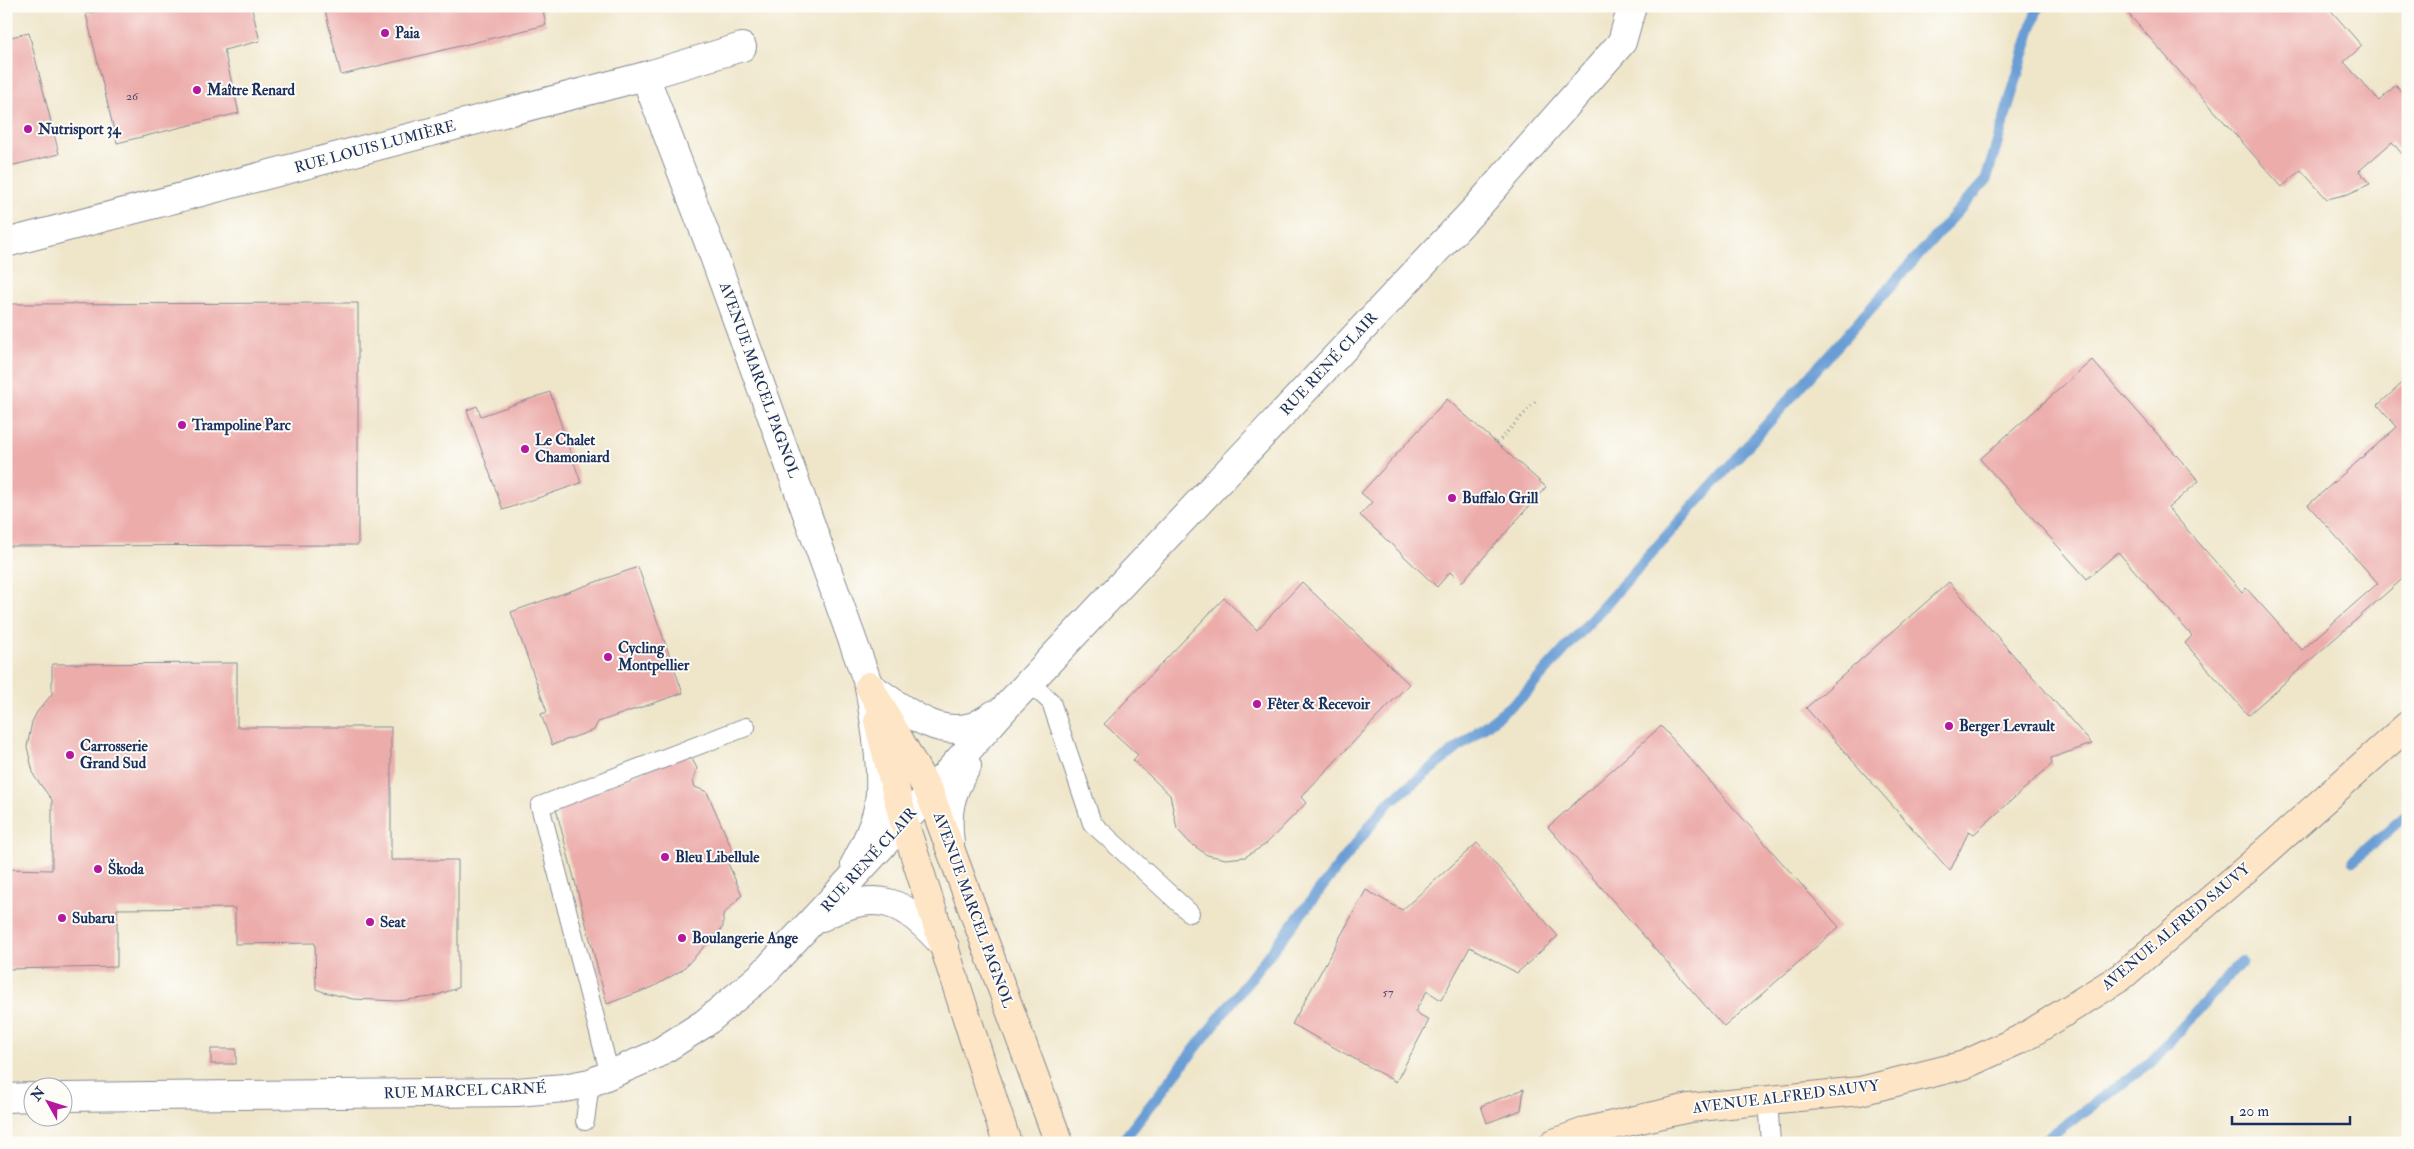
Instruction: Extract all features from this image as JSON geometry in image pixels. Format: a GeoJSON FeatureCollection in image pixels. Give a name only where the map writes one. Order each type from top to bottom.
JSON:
{"type":"FeatureCollection","features":[{"type":"Feature","properties":{"kind":"street","name":"RUE RENÉ CLAIR"},"geometry":{"type":"LineString","coordinates":[[812,922],[930,794],[1005,708],[1484,198],[1622,42],[1632,6]]}},
{"type":"Feature","properties":{"kind":"street","name":"RUE LOUIS LUMIÈRE"},"geometry":{"type":"LineString","coordinates":[[6,243],[645,76],[742,47]]}},
{"type":"Feature","properties":{"kind":"street","name":"AVENUE MARCEL PAGNOL"},"geometry":{"type":"LineString","coordinates":[[645,76],[719,268],[869,686],[904,822],[946,947],[1007,1143]]}},
{"type":"Feature","properties":{"kind":"street","name":"RUE RENÉ CLAIR"},"geometry":{"type":"LineString","coordinates":[[869,686],[916,718],[944,728],[971,727],[1005,708]]}},
{"type":"Feature","properties":{"kind":"street","name":"RUE RENÉ CLAIR"},"geometry":{"type":"LineString","coordinates":[[812,922],[851,870],[865,845],[878,807],[879,758],[869,686]]}},
{"type":"Feature","properties":{"kind":"street","name":"AVENUE MARCEL PAGNOL"},"geometry":{"type":"LineString","coordinates":[[869,686],[930,794],[1059,1143]]}},
{"type":"Feature","properties":{"kind":"street","name":"RUE RENÉ CLAIR"},"geometry":{"type":"LineString","coordinates":[[950,850],[947,820],[952,795],[961,776],[1005,708]]}},
{"type":"Feature","properties":{"kind":"street","name":"AVENUE ALFRED SAUVY"},"geometry":{"type":"LineString","coordinates":[[1554,1143],[1690,1108],[1860,1091],[1964,1064],[2023,1038],[2120,977],[2252,864],[2408,726]]}},
{"type":"Feature","properties":{"kind":"street","name":"RUE RENÉ CLAIR"},"geometry":{"type":"LineString","coordinates":[[812,922],[842,906],[870,900],[900,906],[924,922],[946,947]]}},
{"type":"Feature","properties":{"kind":"street","name":"RUE MARCEL CARNÉ"},"geometry":{"type":"LineString","coordinates":[[72,1097],[517,1092],[564,1088],[600,1079],[655,1055],[705,1023],[762,976],[812,922]]}},
{"type":"Feature","properties":{"kind":"street"},"geometry":{"type":"LineString","coordinates":[[6,1098],[22,1097]]}},
{"type":"Feature","properties":{"kind":"lane"},"geometry":{"type":"LineString","coordinates":[[1030,682],[1052,702],[1092,823],[1190,913]]}},
{"type":"Feature","properties":{"kind":"lane"},"geometry":{"type":"LineString","coordinates":[[585,1121],[600,1079],[540,806],[746,727]]}},
{"type":"Feature","properties":{"kind":"lane"},"geometry":{"type":"LineString","coordinates":[[1768,1100],[1771,1143]]}},
{"type":"Feature","properties":{"kind":"path"},"geometry":{"type":"LineString","coordinates":[[1497,443],[1537,400]]}},
{"type":"Feature","properties":{"kind":"building"},"geometry":{"type":"Polygon","coordinates":[[[119,6],[251,6],[260,41],[224,50],[239,113],[117,143],[86,14],[119,6]]]}},
{"type":"Feature","properties":{"kind":"building"},"geometry":{"type":"Polygon","coordinates":[[[324,6],[542,6],[546,25],[341,75],[324,6]]]}},
{"type":"Feature","properties":{"kind":"building"},"geometry":{"type":"Polygon","coordinates":[[[2127,6],[2327,6],[2362,46],[2344,62],[2379,101],[2396,85],[2408,98],[2408,148],[2403,155],[2392,142],[2359,171],[2370,184],[2348,194],[2327,199],[2301,170],[2282,187],[2124,9],[2127,6]]]}},
{"type":"Feature","properties":{"kind":"building"},"geometry":{"type":"Polygon","coordinates":[[[29,33],[59,154],[6,167],[6,38],[29,33]]]}},
{"type":"Feature","properties":{"kind":"building","name":"Trampoline Parc"},"geometry":{"type":"Polygon","coordinates":[[[358,303],[358,545],[6,546],[6,304],[358,303]]]}},
{"type":"Feature","properties":{"kind":"building"},"geometry":{"type":"Polygon","coordinates":[[[2092,360],[2199,481],[2168,508],[2242,592],[2246,588],[2302,650],[2378,583],[2308,505],[2397,427],[2378,405],[2408,378],[2408,574],[2248,715],[2185,643],[2192,636],[2118,552],[2087,579],[1980,459],[2092,360]]]}},
{"type":"Feature","properties":{"kind":"building","name":"Le Chalet Chamoniard"},"geometry":{"type":"Polygon","coordinates":[[[550,392],[581,483],[503,510],[467,410],[477,406],[481,416],[550,392]]]}},
{"type":"Feature","properties":{"kind":"building","name":"Buffalo Grill"},"geometry":{"type":"Polygon","coordinates":[[[1447,399],[1546,487],[1461,583],[1450,572],[1437,587],[1360,515],[1372,502],[1361,493],[1447,399]]]}},
{"type":"Feature","properties":{"kind":"building"},"geometry":{"type":"Polygon","coordinates":[[[638,567],[683,693],[598,722],[594,730],[552,745],[541,714],[547,712],[511,612],[638,567]]]}},
{"type":"Feature","properties":{"kind":"building","name":"Fêter & Recevoir"},"geometry":{"type":"Polygon","coordinates":[[[1302,582],[1409,684],[1301,797],[1306,803],[1266,844],[1245,857],[1226,859],[1207,855],[1190,843],[1177,829],[1170,795],[1133,760],[1138,755],[1104,724],[1224,598],[1257,630],[1302,582]]]}},
{"type":"Feature","properties":{"kind":"building","name":"Berger Levrault"},"geometry":{"type":"Polygon","coordinates":[[[1949,582],[2092,744],[2051,758],[2052,764],[1974,834],[1969,831],[1950,871],[1806,708],[1949,582]]]}},
{"type":"Feature","properties":{"kind":"building"},"geometry":{"type":"Polygon","coordinates":[[[237,663],[237,727],[391,727],[391,860],[458,860],[458,988],[431,997],[398,1001],[353,999],[324,992],[316,989],[315,943],[235,944],[235,908],[117,909],[117,967],[6,969],[6,869],[52,870],[52,800],[34,776],[27,747],[32,722],[37,712],[52,694],[52,664],[237,663]]]}},
{"type":"Feature","properties":{"kind":"building"},"geometry":{"type":"Polygon","coordinates":[[[1661,726],[1839,927],[1724,1027],[1548,827],[1661,726]]]}},
{"type":"Feature","properties":{"kind":"building"},"geometry":{"type":"Polygon","coordinates":[[[681,755],[692,759],[697,768],[693,782],[695,787],[707,792],[732,849],[727,861],[742,895],[723,915],[723,927],[682,970],[653,987],[607,1004],[556,809],[681,755]]]}},
{"type":"Feature","properties":{"kind":"building"},"geometry":{"type":"Polygon","coordinates":[[[1477,843],[1558,936],[1517,973],[1470,947],[1441,1000],[1427,991],[1415,1012],[1429,1020],[1396,1082],[1292,1024],[1366,890],[1402,910],[1477,843]]]}},
{"type":"Feature","properties":{"kind":"building"},"geometry":{"type":"Polygon","coordinates":[[[211,1049],[236,1049],[236,1064],[211,1064],[211,1049]]]}},
{"type":"Feature","properties":{"kind":"building"},"geometry":{"type":"Polygon","coordinates":[[[1524,1089],[1521,1110],[1487,1123],[1481,1106],[1524,1089]]]}},
{"type":"Feature","properties":{"kind":"waterway"},"geometry":{"type":"LineString","coordinates":[[1121,1143],[1388,803],[1523,696],[1986,180],[2038,6]]}},
{"type":"Feature","properties":{"kind":"waterway"},"geometry":{"type":"LineString","coordinates":[[2353,861],[2408,813]]}},
{"type":"Feature","properties":{"kind":"waterway"},"geometry":{"type":"LineString","coordinates":[[2041,1143],[2151,1062],[2242,961]]}},
{"type":"Feature","properties":{"kind":"place","name":"Paia"},"geometry":{"type":"Point","coordinates":[385,33]}},
{"type":"Feature","properties":{"kind":"place","name":"Maître Renard"},"geometry":{"type":"Point","coordinates":[197,90]}},
{"type":"Feature","properties":{"kind":"place","name":"Nutrisport 34"},"geometry":{"type":"Point","coordinates":[28,129]}},
{"type":"Feature","properties":{"kind":"place","name":"Trampoline Parc"},"geometry":{"type":"Point","coordinates":[182,425]}},
{"type":"Feature","properties":{"kind":"place","name":"Le Chalet Chamoniard"},"geometry":{"type":"Point","coordinates":[525,449]}},
{"type":"Feature","properties":{"kind":"place","name":"Buffalo Grill"},"geometry":{"type":"Point","coordinates":[1452,498]}},
{"type":"Feature","properties":{"kind":"place","name":"Cycling Montpellier"},"geometry":{"type":"Point","coordinates":[608,657]}},
{"type":"Feature","properties":{"kind":"place","name":"Fêter & Recevoir"},"geometry":{"type":"Point","coordinates":[1257,704]}},
{"type":"Feature","properties":{"kind":"place","name":"Berger Levrault"},"geometry":{"type":"Point","coordinates":[1949,726]}},
{"type":"Feature","properties":{"kind":"place","name":"Carrosserie Grand Sud"},"geometry":{"type":"Point","coordinates":[70,755]}},
{"type":"Feature","properties":{"kind":"place","name":"Bleu Libellule"},"geometry":{"type":"Point","coordinates":[665,857]}},
{"type":"Feature","properties":{"kind":"place","name":"Škoda"},"geometry":{"type":"Point","coordinates":[98,869]}},
{"type":"Feature","properties":{"kind":"place","name":"Subaru"},"geometry":{"type":"Point","coordinates":[62,918]}},
{"type":"Feature","properties":{"kind":"place","name":"Seat"},"geometry":{"type":"Point","coordinates":[370,922]}},
{"type":"Feature","properties":{"kind":"place","name":"Boulangerie Ange"},"geometry":{"type":"Point","coordinates":[682,938]}}]}
